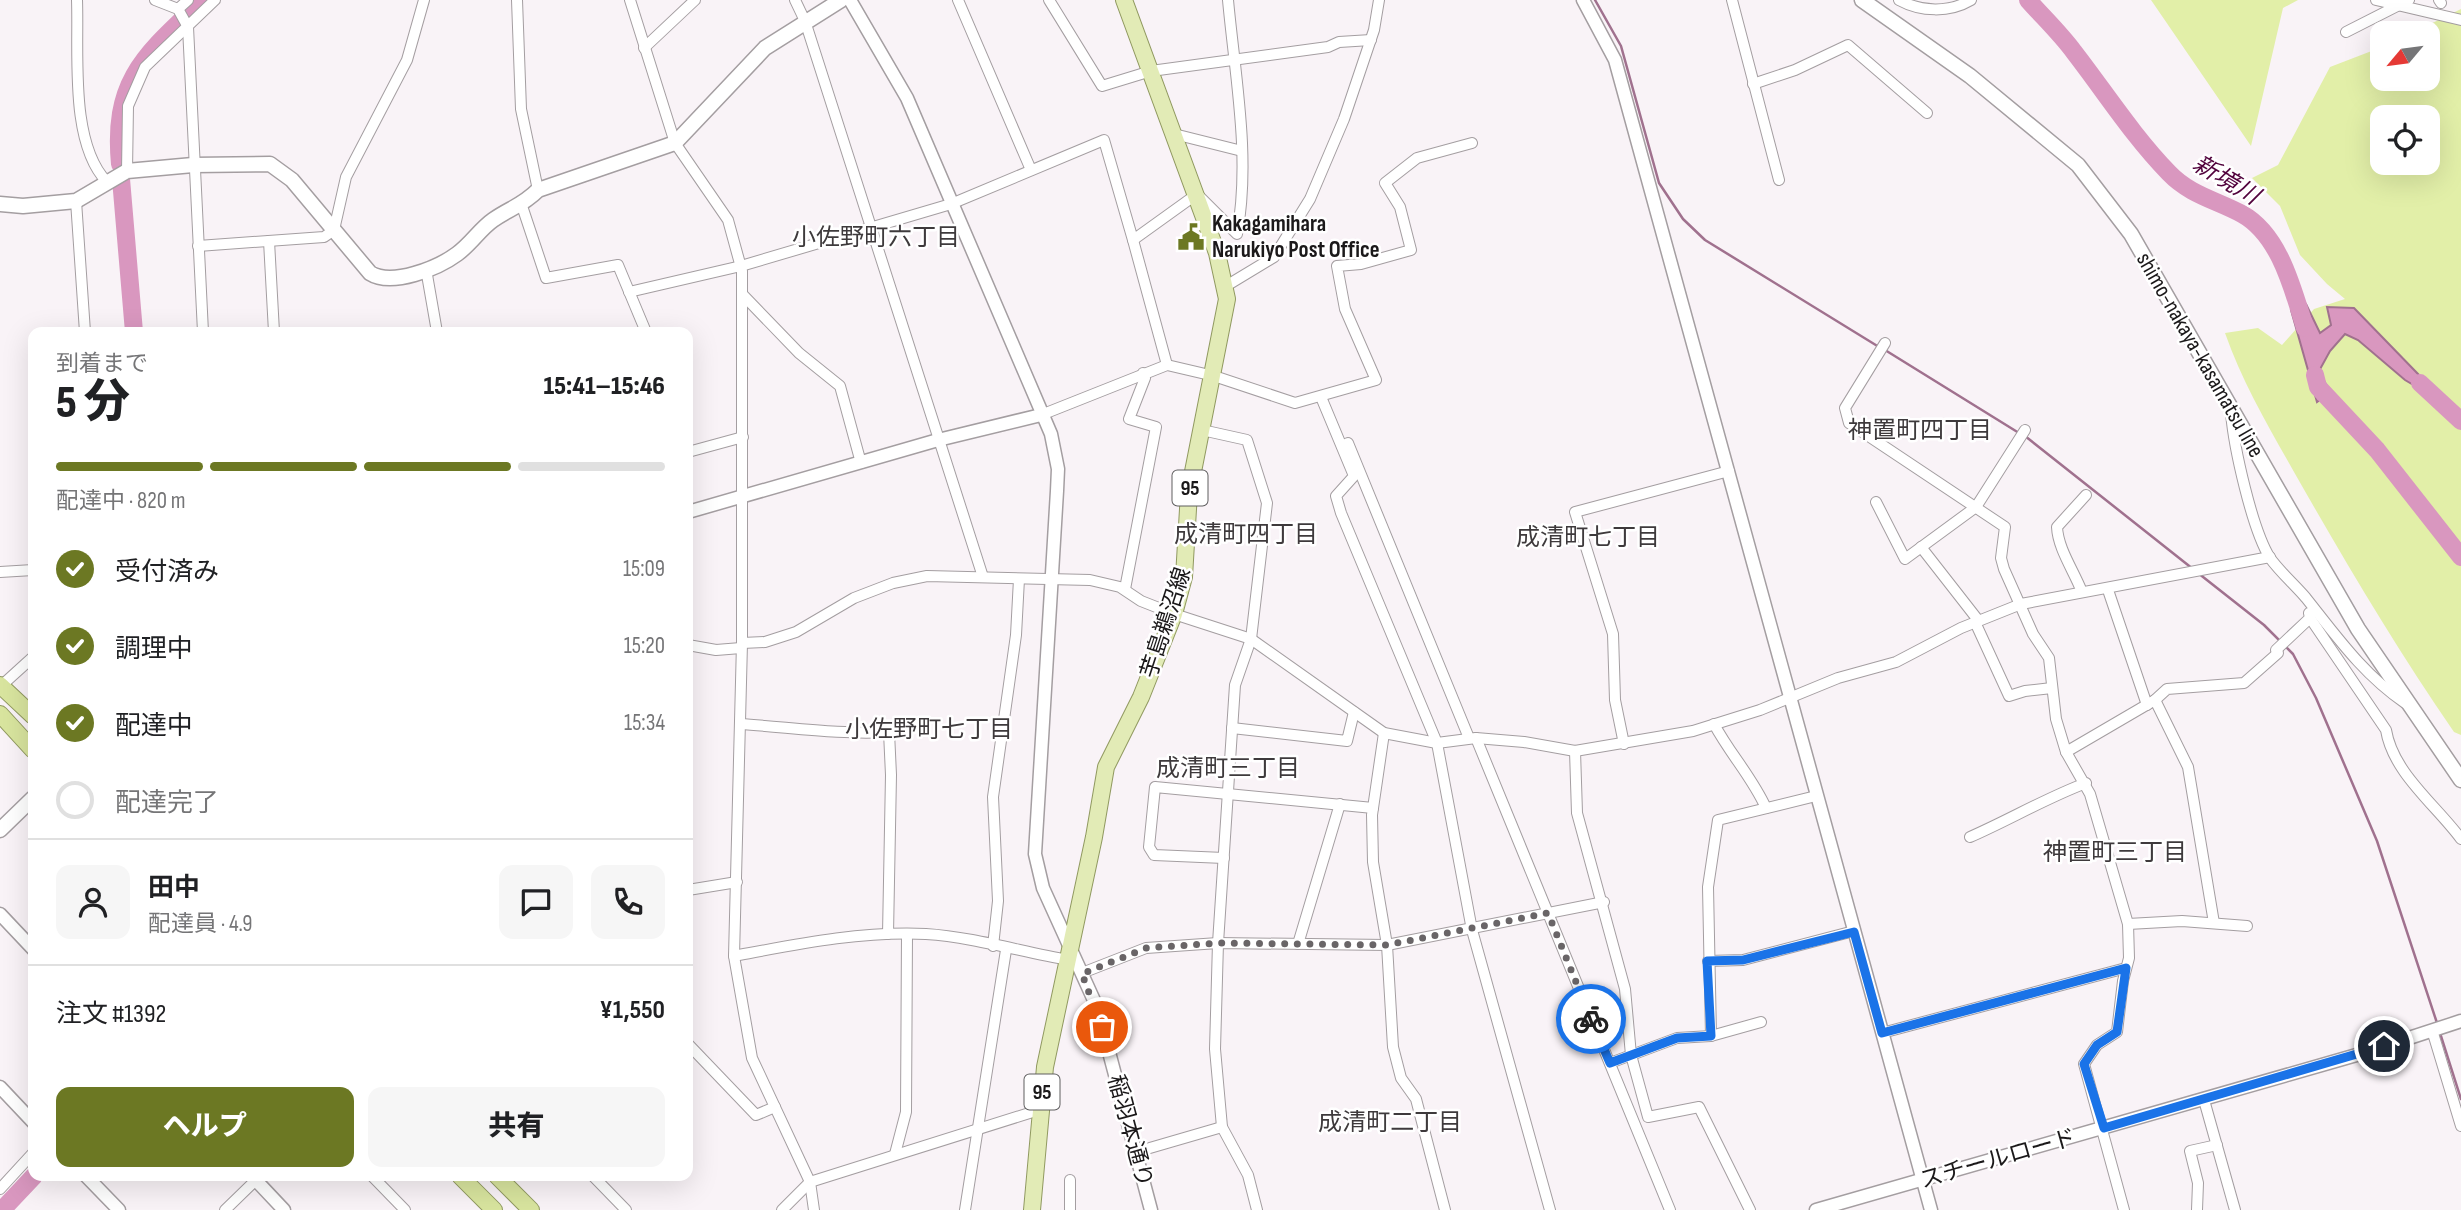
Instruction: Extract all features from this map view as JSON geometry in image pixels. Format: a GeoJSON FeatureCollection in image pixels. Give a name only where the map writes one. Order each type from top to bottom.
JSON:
{"type":"FeatureCollection","features":[{"type":"Feature","properties":{"kind":"highway"},"geometry":{"type":"LineString","coordinates":[[1,685],[28,711]]}},
{"type":"Feature","properties":{"kind":"highway"},"geometry":{"type":"LineString","coordinates":[[0,715],[28,745]]}},
{"type":"Feature","properties":{"kind":"highway"},"geometry":{"type":"LineString","coordinates":[[465,1181],[494,1210]]}},
{"type":"Feature","properties":{"kind":"highway"},"geometry":{"type":"LineString","coordinates":[[503,1181],[531,1210]]}},
{"type":"Feature","properties":{"kind":"main road"},"geometry":{"type":"LineString","coordinates":[[0,204],[23,206],[76,201],[127,171],[257,162],[279,168],[376,277],[388,279],[426,269],[457,254],[487,225],[522,206],[538,190],[675,143],[765,48],[841,0]]}},
{"type":"Feature","properties":{"kind":"main road","name":"芋島鵜沼線"},"geometry":{"type":"LineString","coordinates":[[1032,1210],[1039,1110],[1106,767],[1141,697],[1174,614],[1188,563],[1189,492],[1214,376],[1227,299],[1226,286],[1197,194],[1124,0]]}},
{"type":"Feature","properties":{"kind":"main road","name":"shimo-nakaya-kasamatsu line"},"geometry":{"type":"LineString","coordinates":[[1862,0],[1970,76],[2078,165],[2131,234],[2358,629],[2461,780]]}},
{"type":"Feature","properties":{"kind":"main road"},"geometry":{"type":"LineString","coordinates":[[0,830],[28,803]]}},
{"type":"Feature","properties":{"kind":"street"},"geometry":{"type":"LineString","coordinates":[[77,0],[81,121],[98,172],[107,181]]}},
{"type":"Feature","properties":{"kind":"street"},"geometry":{"type":"LineString","coordinates":[[155,0],[179,12],[187,25],[203,327]]}},
{"type":"Feature","properties":{"kind":"street"},"geometry":{"type":"LineString","coordinates":[[179,12],[188,0]]}},
{"type":"Feature","properties":{"kind":"street"},"geometry":{"type":"LineString","coordinates":[[127,171],[128,106],[145,67],[215,0]]}},
{"type":"Feature","properties":{"kind":"street"},"geometry":{"type":"LineString","coordinates":[[198,246],[324,237],[334,230],[345,177],[407,60],[424,0]]}},
{"type":"Feature","properties":{"kind":"street"},"geometry":{"type":"LineString","coordinates":[[517,0],[521,110],[538,190]]}},
{"type":"Feature","properties":{"kind":"street"},"geometry":{"type":"LineString","coordinates":[[629,0],[675,143],[728,220],[741,266],[743,497],[734,956],[752,1058],[810,1182],[814,1210]]}},
{"type":"Feature","properties":{"kind":"street"},"geometry":{"type":"LineString","coordinates":[[644,48],[695,0]]}},
{"type":"Feature","properties":{"kind":"street"},"geometry":{"type":"LineString","coordinates":[[795,0],[805,21],[983,577]]}},
{"type":"Feature","properties":{"kind":"street","name":"稲羽本通り"},"geometry":{"type":"LineString","coordinates":[[850,0],[907,98],[1051,434],[1058,468],[1035,854],[1043,888],[1068,962],[1082,974],[1097,1007],[1151,1210]]}},
{"type":"Feature","properties":{"kind":"street"},"geometry":{"type":"LineString","coordinates":[[958,0],[1031,170]]}},
{"type":"Feature","properties":{"kind":"street"},"geometry":{"type":"LineString","coordinates":[[1049,0],[1102,86],[1151,71],[1328,47],[1339,42],[1371,40]]}},
{"type":"Feature","properties":{"kind":"street"},"geometry":{"type":"LineString","coordinates":[[1133,240],[1197,194],[1237,234],[1242,205],[1242,151],[1228,0]]}},
{"type":"Feature","properties":{"kind":"street"},"geometry":{"type":"LineString","coordinates":[[1226,286],[1274,257],[1310,199],[1344,119],[1371,40],[1379,0]]}},
{"type":"Feature","properties":{"kind":"street"},"geometry":{"type":"LineString","coordinates":[[1583,0],[1615,60],[1931,1210]]}},
{"type":"Feature","properties":{"kind":"street"},"geometry":{"type":"LineString","coordinates":[[1732,0],[1779,180]]}},
{"type":"Feature","properties":{"kind":"street"},"geometry":{"type":"LineString","coordinates":[[1899,0],[1924,10],[1962,5],[1971,0]]}},
{"type":"Feature","properties":{"kind":"street"},"geometry":{"type":"LineString","coordinates":[[2376,0],[2461,20]]}},
{"type":"Feature","properties":{"kind":"street"},"geometry":{"type":"LineString","coordinates":[[2346,32],[2409,0]]}},
{"type":"Feature","properties":{"kind":"street"},"geometry":{"type":"LineString","coordinates":[[1754,85],[1848,45],[1927,113]]}},
{"type":"Feature","properties":{"kind":"street"},"geometry":{"type":"LineString","coordinates":[[1174,134],[1242,151]]}},
{"type":"Feature","properties":{"kind":"street"},"geometry":{"type":"LineString","coordinates":[[629,292],[741,266],[951,204],[1104,141],[1167,365]]}},
{"type":"Feature","properties":{"kind":"street"},"geometry":{"type":"LineString","coordinates":[[693,511],[938,440],[1041,415],[1167,365],[1214,376],[1295,403],[1376,380],[1345,309],[1337,266],[1361,264],[1410,250],[1400,206],[1385,183],[1417,159],[1472,143]]}},
{"type":"Feature","properties":{"kind":"street"},"geometry":{"type":"LineString","coordinates":[[76,201],[85,327]]}},
{"type":"Feature","properties":{"kind":"street"},"geometry":{"type":"LineString","coordinates":[[522,206],[546,278],[618,265],[644,327]]}},
{"type":"Feature","properties":{"kind":"street"},"geometry":{"type":"LineString","coordinates":[[269,241],[274,327]]}},
{"type":"Feature","properties":{"kind":"street"},"geometry":{"type":"LineString","coordinates":[[426,269],[436,327]]}},
{"type":"Feature","properties":{"kind":"street"},"geometry":{"type":"LineString","coordinates":[[742,295],[799,353],[841,386],[861,463]]}},
{"type":"Feature","properties":{"kind":"street"},"geometry":{"type":"LineString","coordinates":[[1883,346],[1844,408],[1849,424],[2005,527],[2001,558],[2016,599],[2021,604],[2033,634],[2049,657],[2056,719],[2066,752],[2086,783],[2128,924],[2126,968],[2117,1032],[2097,1045],[2084,1064],[2104,1128],[2124,1210]]}},
{"type":"Feature","properties":{"kind":"street"},"geometry":{"type":"LineString","coordinates":[[1125,589],[1156,427],[1129,419],[1145,378],[1143,373]]}},
{"type":"Feature","properties":{"kind":"street"},"geometry":{"type":"LineString","coordinates":[[1321,397],[1354,476],[1336,496],[1341,513],[1437,743],[1472,930],[1550,1210]]}},
{"type":"Feature","properties":{"kind":"street"},"geometry":{"type":"LineString","coordinates":[[2231,409],[2233,436],[2247,489],[2270,557],[2344,649],[2379,685],[2410,707]]}},
{"type":"Feature","properties":{"kind":"street"},"geometry":{"type":"LineString","coordinates":[[1202,430],[1247,440],[1267,503],[1251,639],[1235,685],[1215,1049],[1222,1127],[1248,1175],[1257,1210]]}},
{"type":"Feature","properties":{"kind":"street"},"geometry":{"type":"LineString","coordinates":[[1876,502],[1905,559],[1976,507],[2023,433]]}},
{"type":"Feature","properties":{"kind":"street"},"geometry":{"type":"LineString","coordinates":[[693,451],[743,437]]}},
{"type":"Feature","properties":{"kind":"street"},"geometry":{"type":"LineString","coordinates":[[1342,446],[1348,443],[1548,913],[1670,1210]]}},
{"type":"Feature","properties":{"kind":"street"},"geometry":{"type":"LineString","coordinates":[[1624,744],[1615,700],[1613,634],[1575,512],[1729,471]]}},
{"type":"Feature","properties":{"kind":"street"},"geometry":{"type":"LineString","coordinates":[[2082,592],[2071,562],[2058,541],[2057,527],[2087,495]]}},
{"type":"Feature","properties":{"kind":"street"},"geometry":{"type":"LineString","coordinates":[[1921,547],[1977,621],[2009,696],[2053,688]]}},
{"type":"Feature","properties":{"kind":"street"},"geometry":{"type":"LineString","coordinates":[[693,646],[716,650],[765,642],[796,632],[854,598],[893,583],[927,576],[1090,580],[1125,589],[1174,614],[1251,639],[1384,733],[1437,743],[1473,738],[1524,741],[1576,751],[1624,744],[1714,724],[1760,710],[1789,696],[1896,662],[1977,621],[2021,604],[2082,592],[2108,590],[2194,570],[2270,557]]}},
{"type":"Feature","properties":{"kind":"street"},"geometry":{"type":"LineString","coordinates":[[0,572],[28,570]]}},
{"type":"Feature","properties":{"kind":"street"},"geometry":{"type":"LineString","coordinates":[[993,946],[998,901],[993,797],[1016,635],[1019,579]]}},
{"type":"Feature","properties":{"kind":"street"},"geometry":{"type":"LineString","coordinates":[[2108,590],[2151,702],[2188,767],[2214,923]]}},
{"type":"Feature","properties":{"kind":"street"},"geometry":{"type":"LineString","coordinates":[[2306,599],[2311,618],[2386,730],[2388,745],[2429,804],[2445,817],[2461,839]]}},
{"type":"Feature","properties":{"kind":"street"},"geometry":{"type":"LineString","coordinates":[[2066,752],[2151,702],[2167,689],[2244,683],[2311,618]]}},
{"type":"Feature","properties":{"kind":"street"},"geometry":{"type":"LineString","coordinates":[[1,685],[28,661]]}},
{"type":"Feature","properties":{"kind":"street"},"geometry":{"type":"LineString","coordinates":[[1232,728],[1347,741],[1354,712]]}},
{"type":"Feature","properties":{"kind":"street"},"geometry":{"type":"LineString","coordinates":[[740,724],[811,728],[850,734],[889,732],[891,775],[888,934]]}},
{"type":"Feature","properties":{"kind":"street"},"geometry":{"type":"LineString","coordinates":[[1714,724],[1732,757],[1750,775],[1766,808]]}},
{"type":"Feature","properties":{"kind":"street"},"geometry":{"type":"LineString","coordinates":[[1384,733],[1373,808],[1373,862],[1387,945],[1393,1047],[1401,1079],[1416,1099],[1445,1210]]}},
{"type":"Feature","properties":{"kind":"street"},"geometry":{"type":"LineString","coordinates":[[1576,751],[1577,813],[1604,902],[1625,989],[1632,1055],[1648,1117],[1699,1107],[1750,1210]]}},
{"type":"Feature","properties":{"kind":"street"},"geometry":{"type":"LineString","coordinates":[[1970,837],[2018,817],[2053,796],[2086,783]]}},
{"type":"Feature","properties":{"kind":"street"},"geometry":{"type":"LineString","coordinates":[[1224,858],[1154,855],[1149,847],[1155,787],[1373,808]]}},
{"type":"Feature","properties":{"kind":"street"},"geometry":{"type":"LineString","coordinates":[[1711,1036],[1707,887],[1718,820],[1816,796]]}},
{"type":"Feature","properties":{"kind":"street"},"geometry":{"type":"LineString","coordinates":[[1298,944],[1340,804]]}},
{"type":"Feature","properties":{"kind":"street"},"geometry":{"type":"LineString","coordinates":[[693,889],[737,882]]}},
{"type":"Feature","properties":{"kind":"street"},"geometry":{"type":"LineString","coordinates":[[734,956],[844,936],[929,934],[1068,962],[1082,974],[1146,948],[1219,943],[1387,945],[1604,902]]}},
{"type":"Feature","properties":{"kind":"street"},"geometry":{"type":"LineString","coordinates":[[0,914],[28,944]]}},
{"type":"Feature","properties":{"kind":"street"},"geometry":{"type":"LineString","coordinates":[[2128,924],[2182,921],[2247,926]]}},
{"type":"Feature","properties":{"kind":"street"},"geometry":{"type":"LineString","coordinates":[[1707,961],[1743,960],[1854,932]]}},
{"type":"Feature","properties":{"kind":"street"},"geometry":{"type":"LineString","coordinates":[[895,1154],[906,1112],[907,934]]}},
{"type":"Feature","properties":{"kind":"street"},"geometry":{"type":"LineString","coordinates":[[965,1210],[1006,950]]}},
{"type":"Feature","properties":{"kind":"street"},"geometry":{"type":"LineString","coordinates":[[1882,1033],[2126,968]]}},
{"type":"Feature","properties":{"kind":"street","name":"スチールロード"},"geometry":{"type":"LineString","coordinates":[[1816,1210],[1855,1205],[1922,1182],[2204,1100],[2461,1021]]}},
{"type":"Feature","properties":{"kind":"street"},"geometry":{"type":"LineString","coordinates":[[1610,1063],[1677,1038],[1711,1036],[1761,1022]]}},
{"type":"Feature","properties":{"kind":"street"},"geometry":{"type":"LineString","coordinates":[[2438,1028],[2461,1126]]}},
{"type":"Feature","properties":{"kind":"street"},"geometry":{"type":"LineString","coordinates":[[693,1049],[756,1115],[775,1107]]}},
{"type":"Feature","properties":{"kind":"street"},"geometry":{"type":"LineString","coordinates":[[0,1087],[28,1117]]}},
{"type":"Feature","properties":{"kind":"street"},"geometry":{"type":"LineString","coordinates":[[2204,1100],[2235,1210]]}},
{"type":"Feature","properties":{"kind":"street"},"geometry":{"type":"LineString","coordinates":[[782,1210],[810,1182],[1039,1110]]}},
{"type":"Feature","properties":{"kind":"street"},"geometry":{"type":"LineString","coordinates":[[1136,1152],[1222,1127]]}},
{"type":"Feature","properties":{"kind":"street"},"geometry":{"type":"LineString","coordinates":[[2197,1210],[2198,1183],[2190,1152],[2217,1145]]}},
{"type":"Feature","properties":{"kind":"street"},"geometry":{"type":"LineString","coordinates":[[0,1189],[28,1158]]}},
{"type":"Feature","properties":{"kind":"street"},"geometry":{"type":"LineString","coordinates":[[1070,1180],[1070,1210]]}},
{"type":"Feature","properties":{"kind":"street"},"geometry":{"type":"LineString","coordinates":[[91,1181],[119,1210]]}},
{"type":"Feature","properties":{"kind":"street"},"geometry":{"type":"LineString","coordinates":[[225,1210],[252,1181]]}},
{"type":"Feature","properties":{"kind":"street"},"geometry":{"type":"LineString","coordinates":[[259,1181],[284,1210]]}},
{"type":"Feature","properties":{"kind":"street"},"geometry":{"type":"LineString","coordinates":[[377,1181],[405,1210]]}},
{"type":"Feature","properties":{"kind":"street"},"geometry":{"type":"LineString","coordinates":[[598,1181],[626,1210]]}},
{"type":"Feature","properties":{"kind":"green space"},"geometry":{"type":"Polygon","coordinates":[[[2151,0],[2298,0],[2283,8],[2251,146],[2151,0]]]}},
{"type":"Feature","properties":{"kind":"green space"},"geometry":{"type":"Polygon","coordinates":[[[2461,9],[2461,735],[2454,732],[2434,702],[2338,549],[2260,411],[2225,333],[2258,328],[2282,345],[2314,309],[2345,299],[2300,255],[2280,206],[2252,178],[2278,165],[2330,67],[2370,52],[2370,91],[2440,91],[2440,21],[2436,21],[2461,9]]]}},
{"type":"Feature","properties":{"kind":"shaded area"},"geometry":{"type":"Polygon","coordinates":[[[2306,304],[2320,333],[2331,325],[2327,307],[2354,308],[2419,375],[2437,399],[2405,380],[2358,340],[2345,334],[2330,351],[2319,371],[2330,392],[2317,402],[2291,310],[2306,304]]]}},
{"type":"Feature","properties":{"kind":"waterway"},"geometry":{"type":"LineString","coordinates":[[120,164],[122,110],[137,70],[165,36],[203,0]]}},
{"type":"Feature","properties":{"kind":"waterway"},"geometry":{"type":"LineString","coordinates":[[1595,0],[1621,46],[1659,183],[1683,219],[1705,240],[1879,347]]}},
{"type":"Feature","properties":{"kind":"waterway","name":"新境川"},"geometry":{"type":"LineString","coordinates":[[2028,0],[2069,45],[2131,129],[2177,181],[2194,192],[2242,214],[2266,235],[2283,265],[2305,328]]}},
{"type":"Feature","properties":{"kind":"waterway"},"geometry":{"type":"LineString","coordinates":[[121,179],[134,327]]}},
{"type":"Feature","properties":{"kind":"waterway"},"geometry":{"type":"LineString","coordinates":[[1885,350],[2019,433]]}},
{"type":"Feature","properties":{"kind":"waterway","name":"新境川"},"geometry":{"type":"LineString","coordinates":[[2315,375],[2318,387],[2377,450],[2461,557]]}},
{"type":"Feature","properties":{"kind":"waterway","name":"新境川"},"geometry":{"type":"LineString","coordinates":[[2420,383],[2461,421]]}},
{"type":"Feature","properties":{"kind":"waterway"},"geometry":{"type":"LineString","coordinates":[[2025,436],[2193,569]]}},
{"type":"Feature","properties":{"kind":"waterway"},"geometry":{"type":"LineString","coordinates":[[2198,573],[2264,625],[2293,654],[2316,698],[2377,841],[2437,1023]]}},
{"type":"Feature","properties":{"kind":"waterway"},"geometry":{"type":"LineString","coordinates":[[2440,1033],[2461,1099]]}},
{"type":"Feature","properties":{"kind":"waterway"},"geometry":{"type":"LineString","coordinates":[[2,1210],[29,1181]]}},
{"type":"Feature","properties":{"kind":"way so far"},"geometry":{"type":"LineString","coordinates":[[1102,1027],[1097,1007],[1082,974],[1146,948],[1219,943],[1387,945],[1548,913],[1591,1019]]}},
{"type":"Feature","properties":{"kind":"place","name":"Kakagamihara Narukiyo Post Office"},"geometry":{"type":"Point","coordinates":[1191,237]}},
{"type":"Feature","properties":{"kind":"district","name":"小佐野町六丁目"},"geometry":{"type":"Point","coordinates":[876,237]}},
{"type":"Feature","properties":{"kind":"district","name":"神置町四丁目"},"geometry":{"type":"Point","coordinates":[1920,430]}},
{"type":"Feature","properties":{"kind":"district","name":"成清町四丁目"},"geometry":{"type":"Point","coordinates":[1246,534]}},
{"type":"Feature","properties":{"kind":"district","name":"成清町七丁目"},"geometry":{"type":"Point","coordinates":[1588,537]}},
{"type":"Feature","properties":{"kind":"district","name":"小佐野町七丁目"},"geometry":{"type":"Point","coordinates":[929,729]}},
{"type":"Feature","properties":{"kind":"district","name":"成清町三丁目"},"geometry":{"type":"Point","coordinates":[1228,768]}},
{"type":"Feature","properties":{"kind":"district","name":"神置町三丁目"},"geometry":{"type":"Point","coordinates":[2115,852]}},
{"type":"Feature","properties":{"kind":"district","name":"成清町二丁目"},"geometry":{"type":"Point","coordinates":[1390,1122]}},
{"type":"Feature","properties":{"kind":"route"},"geometry":{"type":"LineString","coordinates":[[1591,1019],[1610,1063],[1677,1038],[1711,1036],[1712,1011],[1707,961],[1743,960],[1854,932],[1882,1033],[2126,968],[2117,1032],[2097,1045],[2084,1064],[2104,1128],[2384,1046]]}}]}
